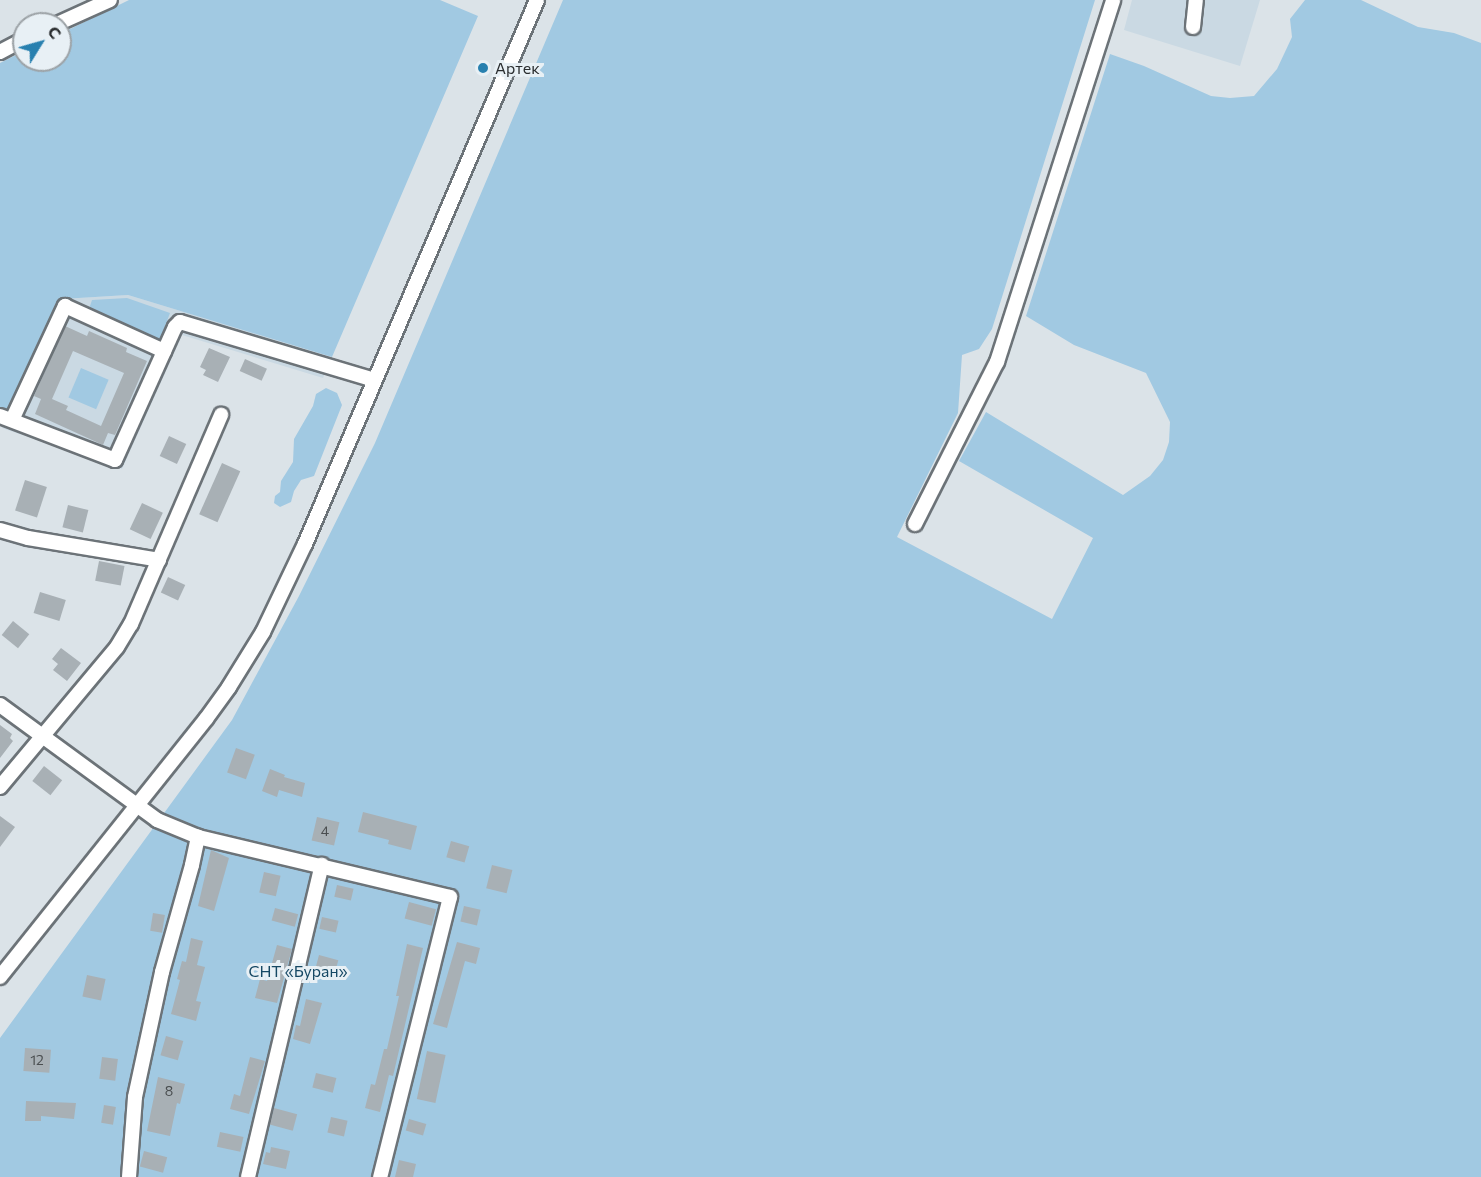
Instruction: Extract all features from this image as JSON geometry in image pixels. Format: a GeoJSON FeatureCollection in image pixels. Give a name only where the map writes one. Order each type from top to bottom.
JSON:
{"type":"FeatureCollection","features":[{"type":"Feature","properties":{"kind":"street"},"geometry":{"type":"LineString","coordinates":[[72,17],[110,0]]}},
{"type":"Feature","properties":{"kind":"street"},"geometry":{"type":"LineString","coordinates":[[0,977],[229,687],[262,632],[296,564],[537,0]]}},
{"type":"Feature","properties":{"kind":"street"},"geometry":{"type":"LineString","coordinates":[[915,524],[997,362],[1113,0]]}},
{"type":"Feature","properties":{"kind":"street"},"geometry":{"type":"LineString","coordinates":[[1193,27],[1196,0]]}},
{"type":"Feature","properties":{"kind":"street"},"geometry":{"type":"LineString","coordinates":[[164,351],[65,306],[6,418],[115,460],[177,324],[184,323],[375,380]]}},
{"type":"Feature","properties":{"kind":"street"},"geometry":{"type":"LineString","coordinates":[[0,787],[117,647],[131,624],[221,415]]}},
{"type":"Feature","properties":{"kind":"street"},"geometry":{"type":"LineString","coordinates":[[0,530],[28,538],[159,560]]}},
{"type":"Feature","properties":{"kind":"street"},"geometry":{"type":"LineString","coordinates":[[0,705],[137,803],[157,820],[198,837],[450,897],[380,1177]]}},
{"type":"Feature","properties":{"kind":"street"},"geometry":{"type":"LineString","coordinates":[[129,1177],[135,1097],[162,972],[198,837]]}},
{"type":"Feature","properties":{"kind":"street"},"geometry":{"type":"LineString","coordinates":[[248,1177],[322,865]]}},
{"type":"Feature","properties":{"kind":"shaded area"},"geometry":{"type":"Polygon","coordinates":[[[1132,0],[1260,0],[1240,66],[1124,30],[1132,0]]]}},
{"type":"Feature","properties":{"kind":"shaded area"},"geometry":{"type":"Polygon","coordinates":[[[128,295],[332,357],[323,378],[182,335],[122,469],[2,428],[62,299],[128,295]]]}},
{"type":"Feature","properties":{"kind":"green space"},"geometry":{"type":"Polygon","coordinates":[[[129,0],[440,0],[478,16],[332,357],[128,295],[62,299],[10,410],[0,407],[0,63],[12,57],[12,72],[72,72],[72,28],[129,0]]]}},
{"type":"Feature","properties":{"kind":"green space","name":"СНТ «Буран»"},"geometry":{"type":"Polygon","coordinates":[[[563,0],[1095,0],[992,329],[979,349],[962,355],[958,413],[897,537],[1052,619],[1093,538],[959,461],[986,412],[1123,495],[1150,476],[1163,460],[1169,442],[1170,422],[1146,373],[1074,345],[1026,316],[1110,54],[1144,66],[1211,96],[1230,98],[1254,96],[1277,69],[1292,37],[1290,19],[1305,0],[1361,0],[1418,27],[1454,33],[1481,43],[1481,1177],[0,1177],[0,1038],[232,720],[299,596],[375,443],[563,0]]]}},
{"type":"Feature","properties":{"kind":"green space"},"geometry":{"type":"Polygon","coordinates":[[[127,298],[170,313],[160,340],[89,309],[92,300],[127,298]]]}},
{"type":"Feature","properties":{"kind":"green space"},"geometry":{"type":"Polygon","coordinates":[[[81,368],[109,380],[96,409],[68,397],[81,368]]]}},
{"type":"Feature","properties":{"kind":"green space"},"geometry":{"type":"Polygon","coordinates":[[[326,388],[337,393],[342,405],[314,476],[301,480],[294,491],[291,502],[280,507],[274,503],[275,496],[280,492],[281,481],[293,462],[294,439],[313,406],[316,394],[326,388]]]}},
{"type":"Feature","properties":{"kind":"building"},"geometry":{"type":"Polygon","coordinates":[[[65,326],[87,336],[89,331],[127,348],[126,352],[147,361],[115,435],[108,433],[103,445],[35,414],[41,399],[34,396],[65,326]],[[73,351],[52,399],[68,406],[66,410],[101,426],[124,373],[73,351]]]}},
{"type":"Feature","properties":{"kind":"building"},"geometry":{"type":"Polygon","coordinates":[[[209,348],[230,357],[218,382],[203,375],[206,370],[200,367],[209,348]]]}},
{"type":"Feature","properties":{"kind":"building"},"geometry":{"type":"Polygon","coordinates":[[[245,359],[267,369],[262,381],[240,371],[245,359]]]}},
{"type":"Feature","properties":{"kind":"building"},"geometry":{"type":"Polygon","coordinates":[[[169,436],[186,444],[177,464],[160,456],[169,436]]]}},
{"type":"Feature","properties":{"kind":"building"},"geometry":{"type":"Polygon","coordinates":[[[222,463],[240,471],[217,522],[199,514],[222,463]]]}},
{"type":"Feature","properties":{"kind":"building"},"geometry":{"type":"Polygon","coordinates":[[[25,480],[47,487],[37,518],[15,510],[25,480]]]}},
{"type":"Feature","properties":{"kind":"building"},"geometry":{"type":"Polygon","coordinates":[[[142,503],[163,513],[151,539],[130,529],[142,503]]]}},
{"type":"Feature","properties":{"kind":"building"},"geometry":{"type":"Polygon","coordinates":[[[68,505],[88,510],[83,532],[62,527],[68,505]]]}},
{"type":"Feature","properties":{"kind":"building"},"geometry":{"type":"Polygon","coordinates":[[[99,561],[125,566],[121,586],[95,581],[99,561]]]}},
{"type":"Feature","properties":{"kind":"building"},"geometry":{"type":"Polygon","coordinates":[[[168,577],[185,585],[178,600],[161,592],[168,577]]]}},
{"type":"Feature","properties":{"kind":"building"},"geometry":{"type":"Polygon","coordinates":[[[40,592],[66,600],[59,621],[34,613],[40,592]]]}},
{"type":"Feature","properties":{"kind":"building"},"geometry":{"type":"Polygon","coordinates":[[[13,621],[29,634],[18,648],[2,635],[13,621]]]}},
{"type":"Feature","properties":{"kind":"building"},"geometry":{"type":"Polygon","coordinates":[[[61,648],[81,663],[67,681],[53,670],[58,664],[52,659],[61,648]]]}},
{"type":"Feature","properties":{"kind":"building"},"geometry":{"type":"Polygon","coordinates":[[[0,725],[12,734],[10,738],[13,741],[0,758],[0,725]]]}},
{"type":"Feature","properties":{"kind":"building"},"geometry":{"type":"Polygon","coordinates":[[[236,748],[255,755],[246,779],[227,772],[236,748]]]}},
{"type":"Feature","properties":{"kind":"building"},"geometry":{"type":"Polygon","coordinates":[[[44,766],[62,780],[50,795],[32,781],[44,766]]]}},
{"type":"Feature","properties":{"kind":"building"},"geometry":{"type":"Polygon","coordinates":[[[270,769],[285,775],[284,777],[305,783],[302,797],[279,790],[277,797],[262,791],[270,769]]]}},
{"type":"Feature","properties":{"kind":"building"},"geometry":{"type":"Polygon","coordinates":[[[363,812],[417,826],[411,850],[388,844],[389,840],[358,832],[363,812]]]}},
{"type":"Feature","properties":{"kind":"building"},"geometry":{"type":"Polygon","coordinates":[[[0,816],[15,827],[0,847],[0,816]]]}},
{"type":"Feature","properties":{"kind":"building"},"geometry":{"type":"Polygon","coordinates":[[[317,817],[339,822],[334,846],[312,840],[317,817]]]}},
{"type":"Feature","properties":{"kind":"building"},"geometry":{"type":"Polygon","coordinates":[[[451,841],[469,846],[465,863],[446,857],[451,841]]]}},
{"type":"Feature","properties":{"kind":"building"},"geometry":{"type":"Polygon","coordinates":[[[211,850],[229,858],[214,911],[198,906],[211,850]]]}},
{"type":"Feature","properties":{"kind":"building"},"geometry":{"type":"Polygon","coordinates":[[[492,865],[512,870],[507,893],[486,888],[492,865]]]}},
{"type":"Feature","properties":{"kind":"building"},"geometry":{"type":"Polygon","coordinates":[[[264,872],[281,876],[276,896],[259,892],[264,872]]]}},
{"type":"Feature","properties":{"kind":"building"},"geometry":{"type":"Polygon","coordinates":[[[337,885],[354,889],[351,901],[334,897],[337,885]]]}},
{"type":"Feature","properties":{"kind":"building"},"geometry":{"type":"Polygon","coordinates":[[[409,902],[436,909],[432,926],[405,918],[409,902]]]}},
{"type":"Feature","properties":{"kind":"building"},"geometry":{"type":"Polygon","coordinates":[[[464,906],[481,910],[477,925],[460,922],[464,906]]]}},
{"type":"Feature","properties":{"kind":"building"},"geometry":{"type":"Polygon","coordinates":[[[275,908],[298,914],[295,927],[272,921],[275,908]]]}},
{"type":"Feature","properties":{"kind":"building"},"geometry":{"type":"Polygon","coordinates":[[[153,913],[165,915],[162,933],[150,931],[153,913]]]}},
{"type":"Feature","properties":{"kind":"building"},"geometry":{"type":"Polygon","coordinates":[[[322,917],[339,921],[336,933],[319,929],[322,917]]]}},
{"type":"Feature","properties":{"kind":"building"},"geometry":{"type":"Polygon","coordinates":[[[191,938],[203,941],[197,965],[205,967],[196,1001],[201,1002],[196,1021],[171,1014],[180,980],[177,979],[182,961],[186,962],[191,938]]]}},
{"type":"Feature","properties":{"kind":"building"},"geometry":{"type":"Polygon","coordinates":[[[457,942],[480,948],[476,964],[465,961],[447,1028],[433,1024],[457,942]]]}},
{"type":"Feature","properties":{"kind":"building"},"geometry":{"type":"Polygon","coordinates":[[[407,944],[423,948],[393,1076],[389,1075],[380,1112],[365,1108],[371,1084],[375,1085],[384,1049],[387,1049],[399,996],[396,996],[407,944]]]}},
{"type":"Feature","properties":{"kind":"building"},"geometry":{"type":"Polygon","coordinates":[[[277,945],[292,949],[277,1003],[255,998],[260,979],[267,981],[277,945]]]}},
{"type":"Feature","properties":{"kind":"building"},"geometry":{"type":"Polygon","coordinates":[[[319,955],[338,960],[334,977],[315,971],[319,955]]]}},
{"type":"Feature","properties":{"kind":"building"},"geometry":{"type":"Polygon","coordinates":[[[87,975],[106,979],[101,1000],[82,997],[87,975]]]}},
{"type":"Feature","properties":{"kind":"building"},"geometry":{"type":"Polygon","coordinates":[[[306,999],[322,1003],[310,1044],[293,1039],[296,1025],[300,1026],[306,999]]]}},
{"type":"Feature","properties":{"kind":"building"},"geometry":{"type":"Polygon","coordinates":[[[166,1036],[183,1041],[178,1060],[160,1055],[166,1036]]]}},
{"type":"Feature","properties":{"kind":"building"},"geometry":{"type":"Polygon","coordinates":[[[25,1048],[51,1050],[49,1073],[23,1071],[25,1048]]]}},
{"type":"Feature","properties":{"kind":"building"},"geometry":{"type":"Polygon","coordinates":[[[427,1051],[446,1055],[435,1103],[417,1099],[427,1051]]]}},
{"type":"Feature","properties":{"kind":"building"},"geometry":{"type":"Polygon","coordinates":[[[102,1057],[118,1059],[115,1081],[99,1079],[102,1057]]]}},
{"type":"Feature","properties":{"kind":"building"},"geometry":{"type":"Polygon","coordinates":[[[250,1057],[265,1061],[249,1114],[230,1109],[234,1094],[240,1096],[250,1057]]]}},
{"type":"Feature","properties":{"kind":"building"},"geometry":{"type":"Polygon","coordinates":[[[316,1073],[336,1078],[333,1093],[312,1088],[316,1073]]]}},
{"type":"Feature","properties":{"kind":"building"},"geometry":{"type":"Polygon","coordinates":[[[158,1077],[185,1084],[180,1104],[177,1103],[170,1136],[147,1131],[158,1077]]]}},
{"type":"Feature","properties":{"kind":"building"},"geometry":{"type":"Polygon","coordinates":[[[26,1101],[76,1103],[74,1119],[41,1116],[41,1121],[25,1121],[26,1101]]]}},
{"type":"Feature","properties":{"kind":"building"},"geometry":{"type":"Polygon","coordinates":[[[104,1105],[116,1107],[113,1125],[101,1123],[104,1105]]]}},
{"type":"Feature","properties":{"kind":"building"},"geometry":{"type":"Polygon","coordinates":[[[274,1108],[297,1114],[293,1131],[270,1124],[274,1108]]]}},
{"type":"Feature","properties":{"kind":"building"},"geometry":{"type":"Polygon","coordinates":[[[331,1117],[348,1121],[344,1136],[327,1133],[331,1117]]]}},
{"type":"Feature","properties":{"kind":"building"},"geometry":{"type":"Polygon","coordinates":[[[409,1119],[426,1124],[423,1135],[406,1131],[409,1119]]]}},
{"type":"Feature","properties":{"kind":"building"},"geometry":{"type":"Polygon","coordinates":[[[220,1132],[243,1137],[240,1152],[217,1147],[220,1132]]]}},
{"type":"Feature","properties":{"kind":"building"},"geometry":{"type":"Polygon","coordinates":[[[271,1147],[290,1151],[286,1169],[263,1164],[266,1152],[270,1153],[271,1147]]]}},
{"type":"Feature","properties":{"kind":"building"},"geometry":{"type":"Polygon","coordinates":[[[144,1151],[167,1157],[163,1173],[140,1166],[144,1151]]]}},
{"type":"Feature","properties":{"kind":"building"},"geometry":{"type":"Polygon","coordinates":[[[399,1160],[416,1164],[413,1177],[395,1177],[399,1160]]]}},
{"type":"Feature","properties":{"kind":"place","name":"Артек"},"geometry":{"type":"Point","coordinates":[483,68]}}]}
